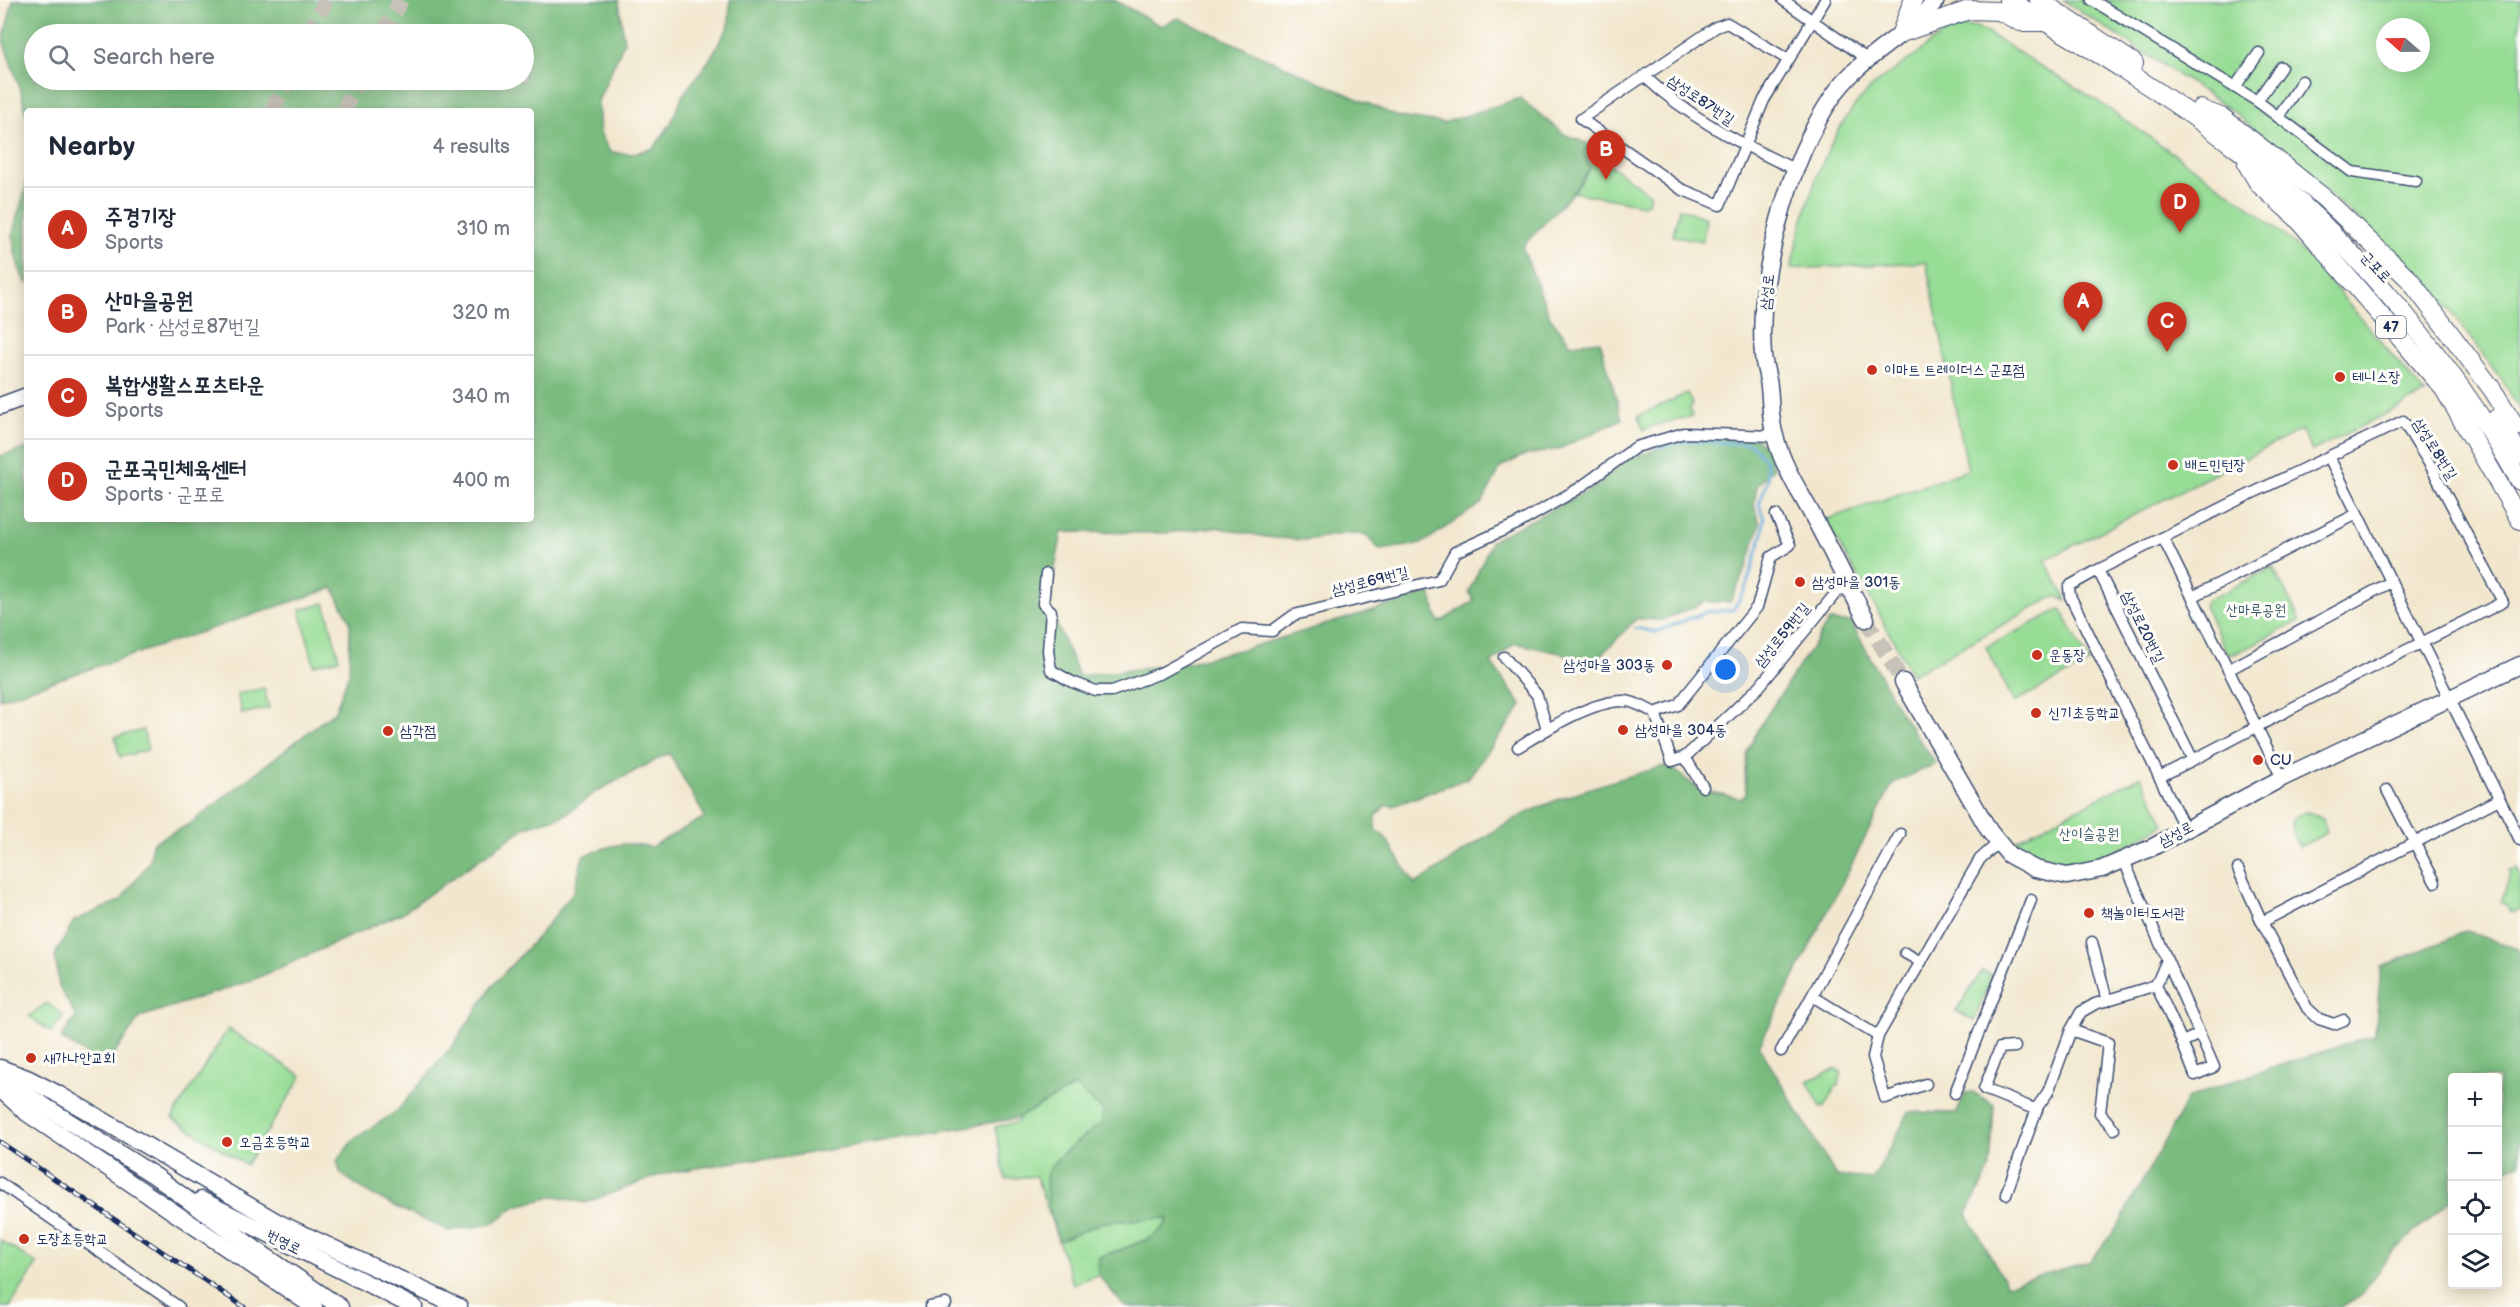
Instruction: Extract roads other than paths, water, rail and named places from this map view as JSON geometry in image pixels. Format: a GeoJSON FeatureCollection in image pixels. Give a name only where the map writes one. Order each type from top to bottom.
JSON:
{"type":"FeatureCollection","features":[{"type":"Feature","properties":{"kind":"main road"},"geometry":{"type":"LineString","coordinates":[[1901,33],[1913,0]]}},
{"type":"Feature","properties":{"kind":"main road","name":"군포로"},"geometry":{"type":"LineString","coordinates":[[2008,0],[2134,76],[2241,152],[2312,213],[2366,268],[2453,377],[2496,438],[2520,481]]}},
{"type":"Feature","properties":{"kind":"main road","name":"군포로"},"geometry":{"type":"LineString","coordinates":[[2039,0],[2200,109],[2268,161],[2378,267],[2430,330],[2506,431],[2520,454]]}},
{"type":"Feature","properties":{"kind":"main road"},"geometry":{"type":"LineString","coordinates":[[1901,33],[1969,10],[1999,11],[2020,22],[2064,27],[2100,49],[2116,50]]}},
{"type":"Feature","properties":{"kind":"main road","name":"군포로"},"geometry":{"type":"LineString","coordinates":[[2200,109],[2223,118],[2324,198],[2409,279],[2492,389],[2520,433]]}},
{"type":"Feature","properties":{"kind":"main road","name":"군포로"},"geometry":{"type":"LineString","coordinates":[[2241,152],[2259,184],[2297,218],[2444,390],[2520,520]]}},
{"type":"Feature","properties":{"kind":"street"},"geometry":{"type":"LineString","coordinates":[[1783,0],[1867,59]]}},
{"type":"Feature","properties":{"kind":"street"},"geometry":{"type":"LineString","coordinates":[[1787,59],[1825,0]]}},
{"type":"Feature","properties":{"kind":"street","name":"삼성로"},"geometry":{"type":"LineString","coordinates":[[1866,619],[1786,464],[1774,436],[1763,356],[1764,321],[1772,246],[1796,170],[1817,122],[1834,95],[1867,59],[1901,33],[1936,0]]}},
{"type":"Feature","properties":{"kind":"street"},"geometry":{"type":"LineString","coordinates":[[2092,0],[2257,101],[2352,172],[2416,182]]}},
{"type":"Feature","properties":{"kind":"street","name":"삼성로87번길"},"geometry":{"type":"LineString","coordinates":[[1727,23],[1787,59],[1764,100],[1720,205],[1681,189],[1581,119],[1644,76],[1716,27],[1727,23]]}},
{"type":"Feature","properties":{"kind":"street"},"geometry":{"type":"LineString","coordinates":[[2235,87],[2259,53]]}},
{"type":"Feature","properties":{"kind":"street"},"geometry":{"type":"LineString","coordinates":[[2257,101],[2281,67]]}},
{"type":"Feature","properties":{"kind":"street","name":"삼성로87번길"},"geometry":{"type":"LineString","coordinates":[[1644,76],[1662,93],[1744,145],[1796,170]]}},
{"type":"Feature","properties":{"kind":"street"},"geometry":{"type":"LineString","coordinates":[[2278,117],[2302,81]]}},
{"type":"Feature","properties":{"kind":"street"},"geometry":{"type":"LineString","coordinates":[[0,406],[24,397]]}},
{"type":"Feature","properties":{"kind":"street"},"geometry":{"type":"LineString","coordinates":[[0,413],[24,409]]}},
{"type":"Feature","properties":{"kind":"street","name":"삼성로8번길"},"geometry":{"type":"LineString","coordinates":[[2329,457],[2403,421],[2429,463],[2503,602],[2422,644]]}},
{"type":"Feature","properties":{"kind":"street","name":"삼성로69번길"},"geometry":{"type":"LineString","coordinates":[[1046,574],[1042,604],[1051,611],[1048,651],[1051,670],[1072,682],[1096,691],[1112,691],[1161,673],[1242,629],[1272,631],[1294,615],[1439,580],[1455,552],[1519,523],[1578,489],[1636,447],[1684,433],[1774,436]]}},
{"type":"Feature","properties":{"kind":"street"},"geometry":{"type":"LineString","coordinates":[[2185,830],[2068,592],[2071,585],[2098,570],[2329,457],[2520,840]]}},
{"type":"Feature","properties":{"kind":"street"},"geometry":{"type":"LineString","coordinates":[[2192,597],[2357,514]]}},
{"type":"Feature","properties":{"kind":"street"},"geometry":{"type":"LineString","coordinates":[[1518,747],[1547,729],[1602,705],[1627,700],[1655,713],[1678,705],[1756,607],[1771,557],[1790,545],[1776,515]]}},
{"type":"Feature","properties":{"kind":"street"},"geometry":{"type":"LineString","coordinates":[[2163,538],[2282,778]]}},
{"type":"Feature","properties":{"kind":"street","name":"삼성로20번길"},"geometry":{"type":"LineString","coordinates":[[2098,570],[2193,760]]}},
{"type":"Feature","properties":{"kind":"street"},"geometry":{"type":"LineString","coordinates":[[2228,670],[2391,582]]}},
{"type":"Feature","properties":{"kind":"street","name":"삼성로59번길"},"geometry":{"type":"LineString","coordinates":[[1655,713],[1672,761],[1685,757],[1759,687],[1835,594],[1849,583]]}},
{"type":"Feature","properties":{"kind":"street"},"geometry":{"type":"LineString","coordinates":[[2159,777],[2422,644]]}},
{"type":"Feature","properties":{"kind":"street"},"geometry":{"type":"LineString","coordinates":[[1504,657],[1537,695],[1547,729]]}},
{"type":"Feature","properties":{"kind":"street","name":"삼성로"},"geometry":{"type":"LineString","coordinates":[[1903,682],[1990,832],[2009,855],[2035,869],[2067,876],[2102,869],[2124,859],[2185,830],[2282,778],[2520,665]]}},
{"type":"Feature","properties":{"kind":"street"},"geometry":{"type":"LineString","coordinates":[[1685,757],[1703,788]]}},
{"type":"Feature","properties":{"kind":"street"},"geometry":{"type":"LineString","coordinates":[[2386,790],[2435,882]]}},
{"type":"Feature","properties":{"kind":"street"},"geometry":{"type":"LineString","coordinates":[[2262,922],[2499,799]]}},
{"type":"Feature","properties":{"kind":"street"},"geometry":{"type":"LineString","coordinates":[[1781,1051],[1900,834]]}},
{"type":"Feature","properties":{"kind":"street"},"geometry":{"type":"LineString","coordinates":[[1926,1084],[1886,1098],[1873,1057],[1878,1036],[1980,859],[1999,842]]}},
{"type":"Feature","properties":{"kind":"street"},"geometry":{"type":"LineString","coordinates":[[2124,859],[2214,1067],[2195,1075],[2156,985]]}},
{"type":"Feature","properties":{"kind":"street"},"geometry":{"type":"LineString","coordinates":[[2238,869],[2262,922],[2307,1008],[2319,1019],[2334,1024],[2344,1020]]}},
{"type":"Feature","properties":{"kind":"street"},"geometry":{"type":"LineString","coordinates":[[1955,1093],[2031,900]]}},
{"type":"Feature","properties":{"kind":"street"},"geometry":{"type":"LineString","coordinates":[[2092,942],[2107,1001]]}},
{"type":"Feature","properties":{"kind":"street"},"geometry":{"type":"LineString","coordinates":[[1905,953],[1921,962]]}},
{"type":"Feature","properties":{"kind":"street"},"geometry":{"type":"LineString","coordinates":[[2006,1194],[2037,1110],[2048,1092],[2080,1012],[2156,985],[2168,960]]}},
{"type":"Feature","properties":{"kind":"street"},"geometry":{"type":"LineString","coordinates":[[1812,996],[1878,1036]]}},
{"type":"Feature","properties":{"kind":"street"},"geometry":{"type":"LineString","coordinates":[[2071,1030],[2108,1043],[2100,1113],[2114,1129]]}},
{"type":"Feature","properties":{"kind":"street"},"geometry":{"type":"LineString","coordinates":[[2182,1042],[2200,1034]]}},
{"type":"Feature","properties":{"kind":"street"},"geometry":{"type":"LineString","coordinates":[[2014,1047],[2000,1048],[1984,1089],[2037,1110]]}},
{"type":"Feature","properties":{"kind":"street"},"geometry":{"type":"LineString","coordinates":[[0,1068],[56,1093],[277,1222],[459,1307]]}},
{"type":"Feature","properties":{"kind":"street","name":"번영로"},"geometry":{"type":"LineString","coordinates":[[0,1078],[155,1176],[340,1307]]}},
{"type":"Feature","properties":{"kind":"street"},"geometry":{"type":"LineString","coordinates":[[0,1089],[27,1113],[314,1307]]}},
{"type":"Feature","properties":{"kind":"street","name":"번영로"},"geometry":{"type":"LineString","coordinates":[[155,1176],[414,1307]]}},
{"type":"Feature","properties":{"kind":"street"},"geometry":{"type":"LineString","coordinates":[[0,1184],[179,1307]]}},
{"type":"Feature","properties":{"kind":"street"},"geometry":{"type":"LineString","coordinates":[[930,1307],[946,1304]]}},
{"type":"Feature","properties":{"kind":"waterway"},"geometry":{"type":"LineString","coordinates":[[1636,628],[1656,632],[1706,612],[1733,610],[1745,590],[1763,533],[1764,518],[1759,504],[1768,479],[1766,461],[1751,444],[1687,441],[1656,448]]}},
{"type":"Feature","properties":{"kind":"tunnel"},"geometry":{"type":"LineString","coordinates":[[314,24],[326,0]]}},
{"type":"Feature","properties":{"kind":"tunnel"},"geometry":{"type":"LineString","coordinates":[[388,24],[401,0]]}},
{"type":"Feature","properties":{"kind":"tunnel"},"geometry":{"type":"LineString","coordinates":[[273,108],[282,90]]}},
{"type":"Feature","properties":{"kind":"tunnel"},"geometry":{"type":"LineString","coordinates":[[345,108],[354,90]]}},
{"type":"Feature","properties":{"kind":"tunnel"},"geometry":{"type":"LineString","coordinates":[[1866,619],[1903,682]]}},
{"type":"Feature","properties":{"kind":"railway"},"geometry":{"type":"LineString","coordinates":[[0,1142],[244,1307]]}},
{"type":"Feature","properties":{"kind":"place","name":"산마을공원"},"geometry":{"type":"Point","coordinates":[1606,180]}},
{"type":"Feature","properties":{"kind":"place","name":"군포국민체육센터"},"geometry":{"type":"Point","coordinates":[2180,233]}},
{"type":"Feature","properties":{"kind":"place","name":"주경기장"},"geometry":{"type":"Point","coordinates":[2083,332]}},
{"type":"Feature","properties":{"kind":"place","name":"복합생활스포츠타운"},"geometry":{"type":"Point","coordinates":[2167,352]}},
{"type":"Feature","properties":{"kind":"place","name":"이마트 트레이더스 군포점"},"geometry":{"type":"Point","coordinates":[1872,370]}},
{"type":"Feature","properties":{"kind":"place","name":"테니스장"},"geometry":{"type":"Point","coordinates":[2340,377]}},
{"type":"Feature","properties":{"kind":"place","name":"배드민턴장"},"geometry":{"type":"Point","coordinates":[2173,465]}},
{"type":"Feature","properties":{"kind":"place","name":"삼성마을 301동"},"geometry":{"type":"Point","coordinates":[1800,582]}},
{"type":"Feature","properties":{"kind":"place","name":"운동장"},"geometry":{"type":"Point","coordinates":[2037,655]}},
{"type":"Feature","properties":{"kind":"place","name":"삼성마을 303동"},"geometry":{"type":"Point","coordinates":[1667,665]}},
{"type":"Feature","properties":{"kind":"place","name":"신기초등학교"},"geometry":{"type":"Point","coordinates":[2036,713]}},
{"type":"Feature","properties":{"kind":"place","name":"삼성마을 304동"},"geometry":{"type":"Point","coordinates":[1623,730]}},
{"type":"Feature","properties":{"kind":"place","name":"삼각점"},"geometry":{"type":"Point","coordinates":[388,731]}},
{"type":"Feature","properties":{"kind":"place","name":"CU"},"geometry":{"type":"Point","coordinates":[2258,760]}},
{"type":"Feature","properties":{"kind":"place","name":"책놀이터도서관"},"geometry":{"type":"Point","coordinates":[2089,913]}},
{"type":"Feature","properties":{"kind":"place","name":"새가나안교회"},"geometry":{"type":"Point","coordinates":[31,1058]}},
{"type":"Feature","properties":{"kind":"place","name":"오금초등학교"},"geometry":{"type":"Point","coordinates":[227,1142]}},
{"type":"Feature","properties":{"kind":"place","name":"도장초등학교"},"geometry":{"type":"Point","coordinates":[24,1239]}},
{"type":"Feature","properties":{"kind":"park label","name":"산마루공원"},"geometry":{"type":"Point","coordinates":[2256,610]}},
{"type":"Feature","properties":{"kind":"park label","name":"산이슬공원"},"geometry":{"type":"Point","coordinates":[2089,834]}}]}
